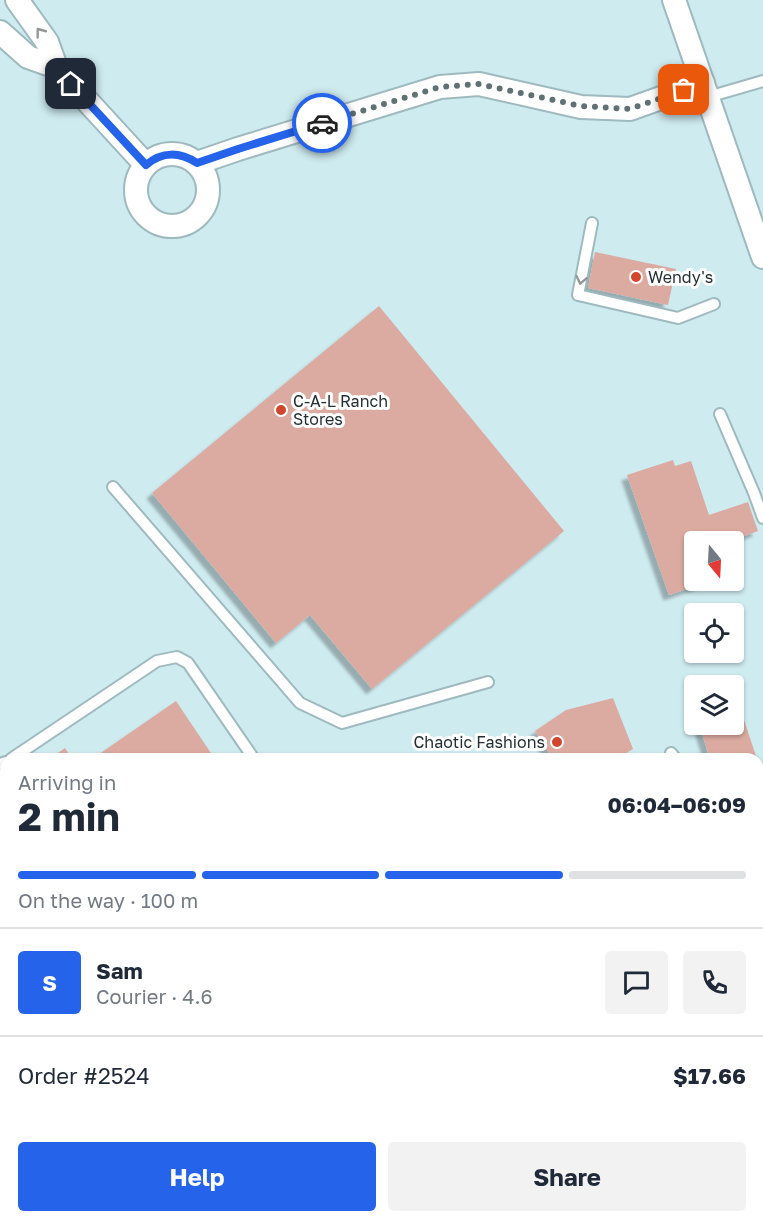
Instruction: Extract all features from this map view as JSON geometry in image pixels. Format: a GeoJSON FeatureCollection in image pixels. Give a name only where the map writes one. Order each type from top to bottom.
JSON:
{"type":"FeatureCollection","features":[{"type":"Feature","properties":{"kind":"street"},"geometry":{"type":"LineString","coordinates":[[17,0],[47,42],[56,68],[146,165]]}},
{"type":"Feature","properties":{"kind":"street"},"geometry":{"type":"LineString","coordinates":[[674,0],[763,257]]}},
{"type":"Feature","properties":{"kind":"street"},"geometry":{"type":"LineString","coordinates":[[0,32],[28,57],[56,68]]}},
{"type":"Feature","properties":{"kind":"street"},"geometry":{"type":"LineString","coordinates":[[197,163],[440,87],[479,84],[581,106],[630,109],[705,90]]}},
{"type":"Feature","properties":{"kind":"street"},"geometry":{"type":"LineString","coordinates":[[175,154],[197,163],[208,185],[208,198],[195,219],[183,225],[171,226],[158,224],[148,217],[136,199],[138,178],[146,165],[162,155],[175,154]]}},
{"type":"Feature","properties":{"kind":"lane"},"geometry":{"type":"LineString","coordinates":[[705,90],[763,81]]}},
{"type":"Feature","properties":{"kind":"lane"},"geometry":{"type":"LineString","coordinates":[[592,223],[578,295],[678,318],[714,304]]}},
{"type":"Feature","properties":{"kind":"lane"},"geometry":{"type":"LineString","coordinates":[[720,414],[763,519]]}},
{"type":"Feature","properties":{"kind":"lane"},"geometry":{"type":"LineString","coordinates":[[113,486],[300,703],[342,723],[488,682]]}},
{"type":"Feature","properties":{"kind":"lane"},"geometry":{"type":"LineString","coordinates":[[20,753],[156,661],[177,657],[188,663],[250,753]]}},
{"type":"Feature","properties":{"kind":"building"},"geometry":{"type":"Polygon","coordinates":[[[595,252],[676,269],[668,305],[588,288],[595,252]]]}},
{"type":"Feature","properties":{"kind":"building"},"geometry":{"type":"Polygon","coordinates":[[[379,306],[564,531],[372,689],[310,615],[276,643],[152,493],[379,306]]]}},
{"type":"Feature","properties":{"kind":"building"},"geometry":{"type":"Polygon","coordinates":[[[673,460],[675,466],[691,461],[709,515],[748,502],[758,531],[744,536],[744,531],[684,531],[684,590],[669,595],[627,475],[673,460]]]}},
{"type":"Feature","properties":{"kind":"building"},"geometry":{"type":"Polygon","coordinates":[[[613,698],[633,749],[626,753],[549,753],[535,731],[566,710],[613,698]]]}},
{"type":"Feature","properties":{"kind":"building"},"geometry":{"type":"Polygon","coordinates":[[[176,701],[211,753],[101,753],[176,701]]]}},
{"type":"Feature","properties":{"kind":"building"},"geometry":{"type":"Polygon","coordinates":[[[744,720],[755,753],[708,753],[702,735],[744,735],[744,720]]]}},
{"type":"Feature","properties":{"kind":"building"},"geometry":{"type":"Polygon","coordinates":[[[65,748],[68,753],[58,753],[65,748]]]}},
{"type":"Feature","properties":{"kind":"way so far"},"geometry":{"type":"LineString","coordinates":[[322,123],[440,87],[479,84],[581,106],[630,109],[684,90]]}},
{"type":"Feature","properties":{"kind":"place","name":"Wendy's"},"geometry":{"type":"Point","coordinates":[636,277]}},
{"type":"Feature","properties":{"kind":"place","name":"C-A-L Ranch Stores"},"geometry":{"type":"Point","coordinates":[281,410]}},
{"type":"Feature","properties":{"kind":"place","name":"Chaotic Fashions"},"geometry":{"type":"Point","coordinates":[557,742]}},
{"type":"Feature","properties":{"kind":"route"},"geometry":{"type":"LineString","coordinates":[[71,84],[146,165],[162,155],[175,154],[197,163],[322,123]]}}]}
